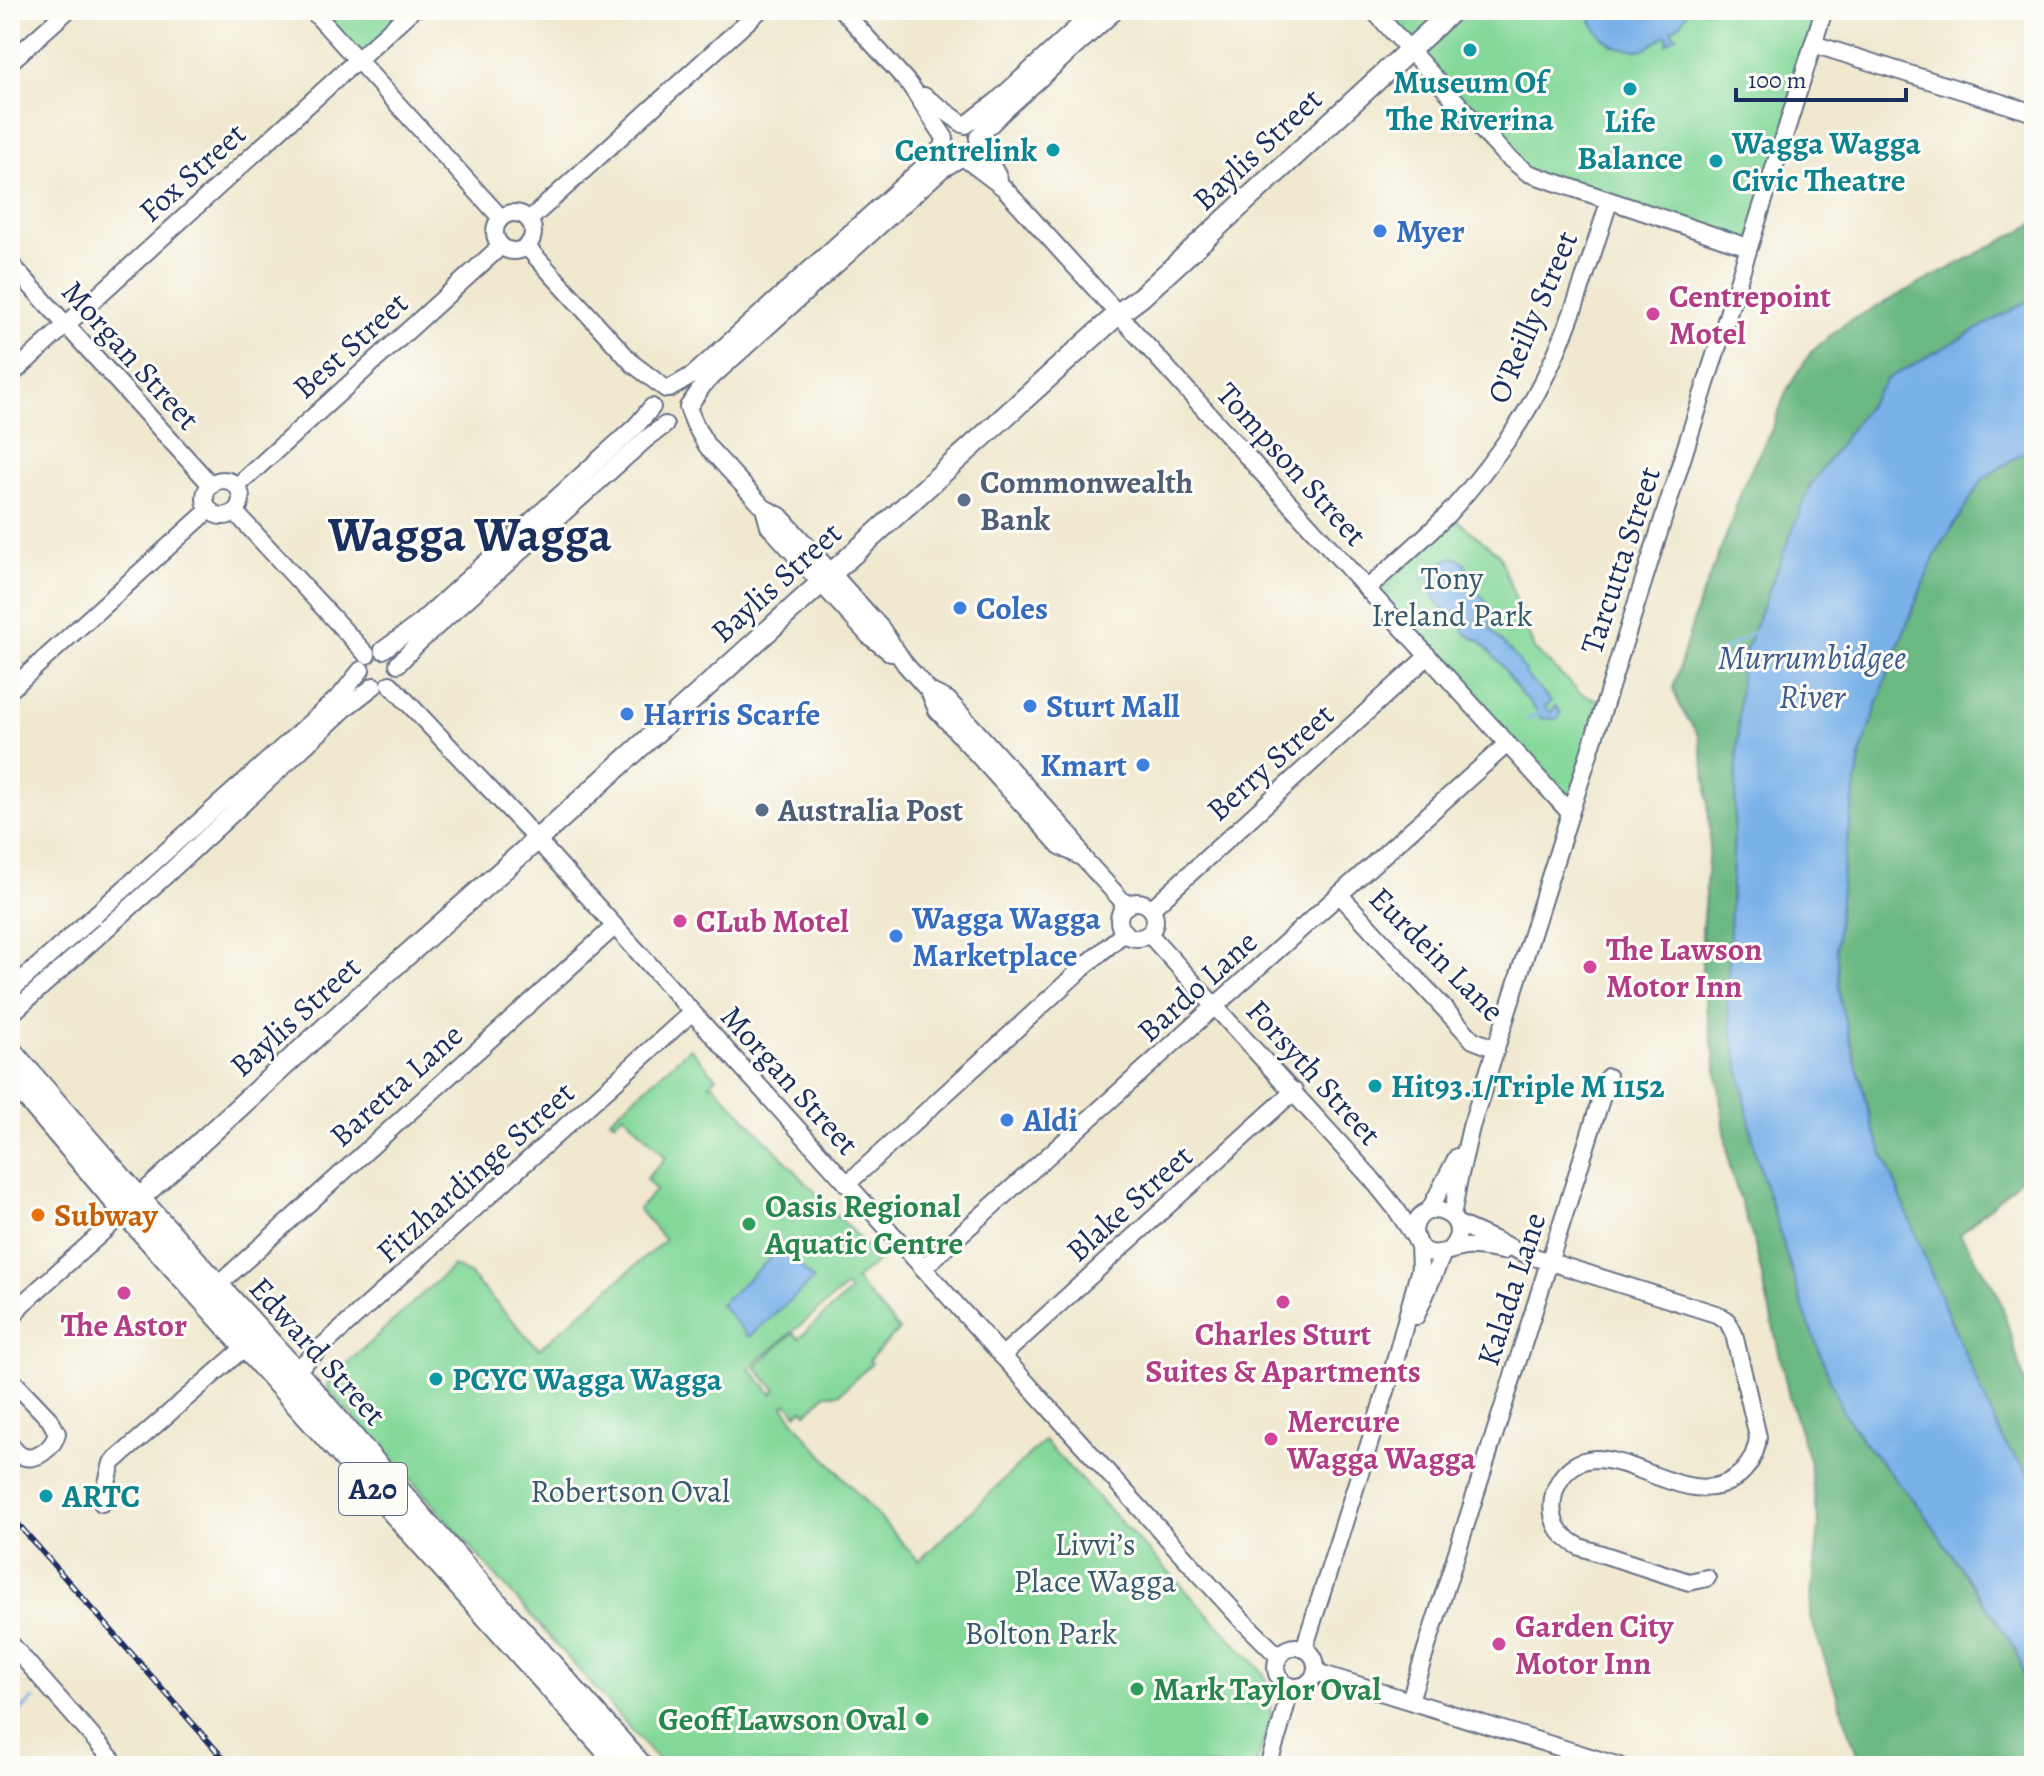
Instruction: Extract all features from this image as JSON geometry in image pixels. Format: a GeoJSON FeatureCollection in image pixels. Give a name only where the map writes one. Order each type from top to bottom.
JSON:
{"type":"FeatureCollection","features":[{"type":"Feature","properties":{"kind":"highway","name":"Edward Street"},"geometry":{"type":"LineString","coordinates":[[10,1051],[246,1346],[288,1378],[473,1577],[641,1766]]}},
{"type":"Feature","properties":{"kind":"highway","name":"Edward Street"},"geometry":{"type":"LineString","coordinates":[[10,1076],[132,1206],[217,1286],[288,1378],[621,1766]]}},
{"type":"Feature","properties":{"kind":"main road","name":"Baylis Street"},"geometry":{"type":"LineString","coordinates":[[132,1206],[347,1008],[1118,314],[1141,297],[1453,10]]}},
{"type":"Feature","properties":{"kind":"street"},"geometry":{"type":"LineString","coordinates":[[10,62],[68,10]]}},
{"type":"Feature","properties":{"kind":"street"},"geometry":{"type":"LineString","coordinates":[[312,10],[501,218]]}},
{"type":"Feature","properties":{"kind":"street","name":"Fox Street"},"geometry":{"type":"LineString","coordinates":[[10,376],[412,10]]}},
{"type":"Feature","properties":{"kind":"street"},"geometry":{"type":"LineString","coordinates":[[529,220],[760,10]]}},
{"type":"Feature","properties":{"kind":"street","name":"Tompson Street"},"geometry":{"type":"LineString","coordinates":[[842,10],[910,85],[971,131],[1004,188],[1570,813]]}},
{"type":"Feature","properties":{"kind":"street"},"geometry":{"type":"LineString","coordinates":[[1080,34],[1096,10]]}},
{"type":"Feature","properties":{"kind":"street"},"geometry":{"type":"LineString","coordinates":[[971,131],[1005,110],[1039,71],[1080,34],[1116,10]]}},
{"type":"Feature","properties":{"kind":"street"},"geometry":{"type":"LineString","coordinates":[[1373,10],[1515,164],[1528,173],[1748,247]]}},
{"type":"Feature","properties":{"kind":"street","name":"Tarcutta Street"},"geometry":{"type":"LineString","coordinates":[[1454,1220],[1458,1183],[1471,1127],[1824,10]]}},
{"type":"Feature","properties":{"kind":"street"},"geometry":{"type":"LineString","coordinates":[[1813,44],[2034,113]]}},
{"type":"Feature","properties":{"kind":"street","name":"Tompson Street"},"geometry":{"type":"LineString","coordinates":[[910,85],[945,141]]}},
{"type":"Feature","properties":{"kind":"street"},"geometry":{"type":"LineString","coordinates":[[306,735],[397,675],[398,664],[458,597],[597,473],[667,425],[682,421],[704,384],[748,335],[884,211],[931,160],[945,141],[949,129],[953,126],[971,131],[978,144],[973,153],[941,170],[884,211]]}},
{"type":"Feature","properties":{"kind":"street"},"geometry":{"type":"LineString","coordinates":[[945,141],[950,153],[962,158]]}},
{"type":"Feature","properties":{"kind":"street","name":"Tompson Street"},"geometry":{"type":"LineString","coordinates":[[962,158],[1004,188]]}},
{"type":"Feature","properties":{"kind":"street","name":"O'Reilly Street"},"geometry":{"type":"LineString","coordinates":[[1367,589],[1448,513],[1513,431],[1542,381],[1559,342],[1609,202]]}},
{"type":"Feature","properties":{"kind":"street"},"geometry":{"type":"LineString","coordinates":[[512,213],[529,220],[533,231],[527,247],[517,251],[501,246],[495,235],[501,218],[512,213]]}},
{"type":"Feature","properties":{"kind":"street","name":"Best Street"},"geometry":{"type":"LineString","coordinates":[[237,486],[501,246]]}},
{"type":"Feature","properties":{"kind":"street"},"geometry":{"type":"LineString","coordinates":[[527,247],[633,364],[647,386],[657,420],[707,446]]}},
{"type":"Feature","properties":{"kind":"street","name":"Morgan Street"},"geometry":{"type":"LineString","coordinates":[[10,263],[211,485]]}},
{"type":"Feature","properties":{"kind":"street"},"geometry":{"type":"LineString","coordinates":[[597,473],[653,405],[658,394],[693,375],[748,335]]}},
{"type":"Feature","properties":{"kind":"street"},"geometry":{"type":"LineString","coordinates":[[633,364],[685,397],[707,446],[764,508],[780,516],[826,578],[881,628],[905,664],[929,691],[948,700],[1072,837],[1083,858],[1127,906]]}},
{"type":"Feature","properties":{"kind":"street"},"geometry":{"type":"LineString","coordinates":[[227,480],[237,486],[241,502],[235,512],[225,517],[209,510],[205,494],[211,485],[227,480]]}},
{"type":"Feature","properties":{"kind":"street"},"geometry":{"type":"LineString","coordinates":[[10,690],[209,510]]}},
{"type":"Feature","properties":{"kind":"street"},"geometry":{"type":"LineString","coordinates":[[235,512],[371,659]]}},
{"type":"Feature","properties":{"kind":"street"},"geometry":{"type":"LineString","coordinates":[[10,1015],[164,877],[206,827],[306,735],[371,659],[458,597]]}},
{"type":"Feature","properties":{"kind":"street"},"geometry":{"type":"LineString","coordinates":[[371,659],[392,655],[398,664]]}},
{"type":"Feature","properties":{"kind":"street","name":"Berry Street"},"geometry":{"type":"LineString","coordinates":[[1151,909],[1428,656]]}},
{"type":"Feature","properties":{"kind":"street"},"geometry":{"type":"LineString","coordinates":[[371,659],[365,680],[382,685]]}},
{"type":"Feature","properties":{"kind":"street","name":"Morgan Street"},"geometry":{"type":"LineString","coordinates":[[382,685],[536,840],[1239,1617],[1279,1657]]}},
{"type":"Feature","properties":{"kind":"street","name":"Bardo Lane"},"geometry":{"type":"LineString","coordinates":[[923,1268],[1507,744]]}},
{"type":"Feature","properties":{"kind":"street"},"geometry":{"type":"LineString","coordinates":[[10,991],[153,863],[206,827]]}},
{"type":"Feature","properties":{"kind":"street"},"geometry":{"type":"LineString","coordinates":[[153,863],[164,877]]}},
{"type":"Feature","properties":{"kind":"street","name":"Eurdein Lane"},"geometry":{"type":"LineString","coordinates":[[1340,895],[1473,1040],[1496,1049]]}},
{"type":"Feature","properties":{"kind":"street"},"geometry":{"type":"LineString","coordinates":[[1135,902],[1151,909],[1155,919],[1149,934],[1139,938],[1125,932],[1120,916],[1127,906],[1135,902]]}},
{"type":"Feature","properties":{"kind":"street"},"geometry":{"type":"LineString","coordinates":[[99,911],[111,924]]}},
{"type":"Feature","properties":{"kind":"street","name":"Baretta Lane"},"geometry":{"type":"LineString","coordinates":[[217,1286],[614,927]]}},
{"type":"Feature","properties":{"kind":"street"},"geometry":{"type":"LineString","coordinates":[[847,1184],[1125,932]]}},
{"type":"Feature","properties":{"kind":"street","name":"Forsyth Street"},"geometry":{"type":"LineString","coordinates":[[1149,934],[1371,1178],[1418,1243]]}},
{"type":"Feature","properties":{"kind":"street"},"geometry":{"type":"LineString","coordinates":[[51,954],[63,968]]}},
{"type":"Feature","properties":{"kind":"street","name":"Fitzhardinge Street"},"geometry":{"type":"LineString","coordinates":[[288,1378],[691,1013]]}},
{"type":"Feature","properties":{"kind":"street","name":"Kalada Lane"},"geometry":{"type":"LineString","coordinates":[[1410,1700],[1608,1077]]}},
{"type":"Feature","properties":{"kind":"street","name":"Blake Street"},"geometry":{"type":"LineString","coordinates":[[1002,1356],[1294,1091]]}},
{"type":"Feature","properties":{"kind":"street","name":"Tarcutta Street"},"geometry":{"type":"LineString","coordinates":[[1428,1212],[1471,1127]]}},
{"type":"Feature","properties":{"kind":"street","name":"Forsyth Street"},"geometry":{"type":"LineString","coordinates":[[1371,1178],[1395,1198],[1428,1212]]}},
{"type":"Feature","properties":{"kind":"street"},"geometry":{"type":"LineString","coordinates":[[10,1322],[15,1307],[132,1206]]}},
{"type":"Feature","properties":{"kind":"street"},"geometry":{"type":"LineString","coordinates":[[1304,1649],[1393,1369],[1420,1268],[1417,1221],[1428,1212],[1441,1211],[1528,1255]]}},
{"type":"Feature","properties":{"kind":"street"},"geometry":{"type":"LineString","coordinates":[[1393,1369],[1447,1251],[1458,1237],[1454,1220]]}},
{"type":"Feature","properties":{"kind":"street"},"geometry":{"type":"LineString","coordinates":[[1418,1243],[1430,1253],[1467,1247],[1528,1255],[1727,1320],[1734,1334],[1758,1437],[1752,1460],[1742,1472],[1720,1486],[1697,1488],[1593,1459],[1578,1463],[1566,1472],[1556,1485],[1552,1500],[1558,1528],[1567,1539],[1580,1547],[1689,1582],[1707,1578]]}},
{"type":"Feature","properties":{"kind":"street"},"geometry":{"type":"LineString","coordinates":[[102,1503],[112,1463],[246,1346]]}},
{"type":"Feature","properties":{"kind":"street"},"geometry":{"type":"LineString","coordinates":[[10,1378],[50,1420],[57,1433],[53,1443],[33,1457],[21,1456],[10,1445]]}},
{"type":"Feature","properties":{"kind":"street"},"geometry":{"type":"LineString","coordinates":[[10,1643],[118,1766]]}},
{"type":"Feature","properties":{"kind":"street"},"geometry":{"type":"LineString","coordinates":[[1287,1649],[1304,1649],[1313,1656],[1316,1672],[1309,1683],[1297,1688],[1285,1685],[1277,1675],[1279,1657],[1287,1649]]}},
{"type":"Feature","properties":{"kind":"street"},"geometry":{"type":"LineString","coordinates":[[1316,1672],[1619,1766]]}},
{"type":"Feature","properties":{"kind":"street"},"geometry":{"type":"LineString","coordinates":[[1268,1766],[1291,1687]]}},
{"type":"Feature","properties":{"kind":"green space"},"geometry":{"type":"Polygon","coordinates":[[[312,10],[412,10],[357,60],[312,10]]]}},
{"type":"Feature","properties":{"kind":"green space"},"geometry":{"type":"Polygon","coordinates":[[[1373,10],[1824,10],[1748,247],[1528,173],[1373,10]]]}},
{"type":"Feature","properties":{"kind":"green space"},"geometry":{"type":"Polygon","coordinates":[[[2034,224],[2034,298],[1887,379],[1810,486],[1741,662],[1727,1005],[1756,1155],[1805,1314],[1842,1410],[1862,1440],[1921,1509],[2017,1651],[2034,1713],[2034,1766],[1861,1766],[1810,1616],[1819,1526],[1809,1460],[1789,1397],[1755,1245],[1730,1169],[1702,985],[1702,929],[1710,838],[1707,787],[1699,736],[1680,707],[1673,688],[1698,605],[1744,483],[1772,429],[1787,390],[1811,352],[1847,322],[2034,224]]]}},
{"type":"Feature","properties":{"kind":"green space"},"geometry":{"type":"Polygon","coordinates":[[[2034,445],[2034,1167],[1960,1234],[1999,1296],[2034,1414],[2034,1481],[2003,1441],[1945,1308],[1874,1131],[1840,1002],[1836,946],[1843,865],[1861,752],[1894,656],[1935,555],[1983,479],[2034,445]]]}},
{"type":"Feature","properties":{"kind":"green space","name":"Tony Ireland Park"},"geometry":{"type":"Polygon","coordinates":[[[1448,513],[1499,554],[1534,649],[1580,693],[1604,702],[1569,812],[1367,589],[1448,513]]]}},
{"type":"Feature","properties":{"kind":"green space"},"geometry":{"type":"Polygon","coordinates":[[[690,1048],[716,1077],[709,1084],[714,1085],[879,1260],[855,1280],[899,1330],[869,1360],[872,1363],[839,1394],[826,1394],[807,1413],[803,1409],[797,1414],[787,1403],[783,1406],[810,1441],[919,1561],[1044,1441],[1263,1672],[1270,1698],[1270,1720],[1255,1766],[663,1766],[402,1469],[328,1390],[328,1381],[453,1266],[469,1274],[539,1349],[665,1240],[638,1209],[656,1190],[646,1179],[666,1157],[624,1114],[614,1122],[610,1119],[690,1048]],[[846,1287],[749,1368],[772,1394],[776,1390],[755,1367],[793,1333],[799,1338],[850,1292],[846,1287]]]}},
{"type":"Feature","properties":{"kind":"water"},"geometry":{"type":"Polygon","coordinates":[[[1588,10],[1688,10],[1681,23],[1672,30],[1677,36],[1667,43],[1666,35],[1648,48],[1638,50],[1616,46],[1603,38],[1588,10]]]}},
{"type":"Feature","properties":{"kind":"water","name":"Murrumbidgee River"},"geometry":{"type":"Polygon","coordinates":[[[2034,298],[2034,445],[1983,479],[1935,555],[1894,656],[1861,752],[1843,865],[1836,946],[1840,1002],[1874,1131],[1945,1308],[2003,1441],[2034,1481],[2034,1713],[2017,1651],[1921,1509],[1862,1440],[1842,1410],[1805,1314],[1756,1155],[1727,1005],[1741,662],[1810,486],[1887,379],[2034,298]]]}},
{"type":"Feature","properties":{"kind":"water"},"geometry":{"type":"Polygon","coordinates":[[[1454,557],[1467,567],[1465,587],[1485,600],[1493,632],[1529,679],[1551,701],[1545,707],[1551,713],[1555,706],[1561,712],[1558,719],[1540,718],[1501,664],[1439,605],[1431,590],[1431,581],[1436,568],[1454,557]]]}},
{"type":"Feature","properties":{"kind":"water"},"geometry":{"type":"Polygon","coordinates":[[[783,1247],[813,1280],[749,1337],[720,1304],[783,1247]]]}},
{"type":"Feature","properties":{"kind":"waterway"},"geometry":{"type":"LineString","coordinates":[[1421,581],[1435,571]]}},
{"type":"Feature","properties":{"kind":"waterway"},"geometry":{"type":"LineString","coordinates":[[1714,656],[1755,631]]}},
{"type":"Feature","properties":{"kind":"waterway"},"geometry":{"type":"LineString","coordinates":[[1528,720],[1539,714]]}},
{"type":"Feature","properties":{"kind":"waterway"},"geometry":{"type":"LineString","coordinates":[[10,1720],[34,1699]]}},
{"type":"Feature","properties":{"kind":"railway"},"geometry":{"type":"LineString","coordinates":[[10,1515],[230,1766]]}},
{"type":"Feature","properties":{"kind":"place","name":"Museum Of The Riverina"},"geometry":{"type":"Point","coordinates":[1470,50]}},
{"type":"Feature","properties":{"kind":"place","name":"Life Balance"},"geometry":{"type":"Point","coordinates":[1630,89]}},
{"type":"Feature","properties":{"kind":"place","name":"Centrelink"},"geometry":{"type":"Point","coordinates":[1053,150]}},
{"type":"Feature","properties":{"kind":"place","name":"Wagga Wagga Civic Theatre"},"geometry":{"type":"Point","coordinates":[1716,161]}},
{"type":"Feature","properties":{"kind":"place","name":"Myer"},"geometry":{"type":"Point","coordinates":[1380,231]}},
{"type":"Feature","properties":{"kind":"place","name":"Centrepoint Motel"},"geometry":{"type":"Point","coordinates":[1653,314]}},
{"type":"Feature","properties":{"kind":"place","name":"Commonwealth Bank"},"geometry":{"type":"Point","coordinates":[964,500]}},
{"type":"Feature","properties":{"kind":"place","name":"Coles"},"geometry":{"type":"Point","coordinates":[960,608]}},
{"type":"Feature","properties":{"kind":"place","name":"Sturt Mall"},"geometry":{"type":"Point","coordinates":[1030,706]}},
{"type":"Feature","properties":{"kind":"place","name":"Harris Scarfe"},"geometry":{"type":"Point","coordinates":[627,714]}},
{"type":"Feature","properties":{"kind":"place","name":"Kmart"},"geometry":{"type":"Point","coordinates":[1143,765]}},
{"type":"Feature","properties":{"kind":"place","name":"Australia Post"},"geometry":{"type":"Point","coordinates":[762,810]}},
{"type":"Feature","properties":{"kind":"place","name":"CLub Motel"},"geometry":{"type":"Point","coordinates":[680,921]}},
{"type":"Feature","properties":{"kind":"place","name":"Wagga Wagga Marketplace"},"geometry":{"type":"Point","coordinates":[896,936]}},
{"type":"Feature","properties":{"kind":"place","name":"The Lawson Motor Inn"},"geometry":{"type":"Point","coordinates":[1590,967]}},
{"type":"Feature","properties":{"kind":"place","name":"Hit93.1/Triple M 1152"},"geometry":{"type":"Point","coordinates":[1375,1086]}},
{"type":"Feature","properties":{"kind":"place","name":"Aldi"},"geometry":{"type":"Point","coordinates":[1007,1120]}},
{"type":"Feature","properties":{"kind":"place","name":"Subway"},"geometry":{"type":"Point","coordinates":[38,1215]}},
{"type":"Feature","properties":{"kind":"place","name":"Oasis Regional Aquatic Centre"},"geometry":{"type":"Point","coordinates":[749,1224]}},
{"type":"Feature","properties":{"kind":"place","name":"The Astor"},"geometry":{"type":"Point","coordinates":[124,1293]}},
{"type":"Feature","properties":{"kind":"place","name":"Charles Sturt Suites & Apartments"},"geometry":{"type":"Point","coordinates":[1283,1302]}},
{"type":"Feature","properties":{"kind":"place","name":"PCYC Wagga Wagga"},"geometry":{"type":"Point","coordinates":[436,1379]}},
{"type":"Feature","properties":{"kind":"place","name":"Mercure Wagga Wagga"},"geometry":{"type":"Point","coordinates":[1271,1439]}},
{"type":"Feature","properties":{"kind":"place","name":"ARTC"},"geometry":{"type":"Point","coordinates":[46,1496]}},
{"type":"Feature","properties":{"kind":"place","name":"Garden City Motor Inn"},"geometry":{"type":"Point","coordinates":[1499,1644]}},
{"type":"Feature","properties":{"kind":"place","name":"Mark Taylor Oval"},"geometry":{"type":"Point","coordinates":[1137,1689]}},
{"type":"Feature","properties":{"kind":"place","name":"Geoff Lawson Oval"},"geometry":{"type":"Point","coordinates":[922,1719]}},
{"type":"Feature","properties":{"kind":"district","name":"Wagga Wagga"},"geometry":{"type":"Point","coordinates":[470,534]}},
{"type":"Feature","properties":{"kind":"park label","name":"Robertson Oval"},"geometry":{"type":"Point","coordinates":[630,1491]}},
{"type":"Feature","properties":{"kind":"park label","name":"Livvi’s Place Wagga"},"geometry":{"type":"Point","coordinates":[1095,1562]}},
{"type":"Feature","properties":{"kind":"park label","name":"Bolton Park"},"geometry":{"type":"Point","coordinates":[1041,1633]}}]}
